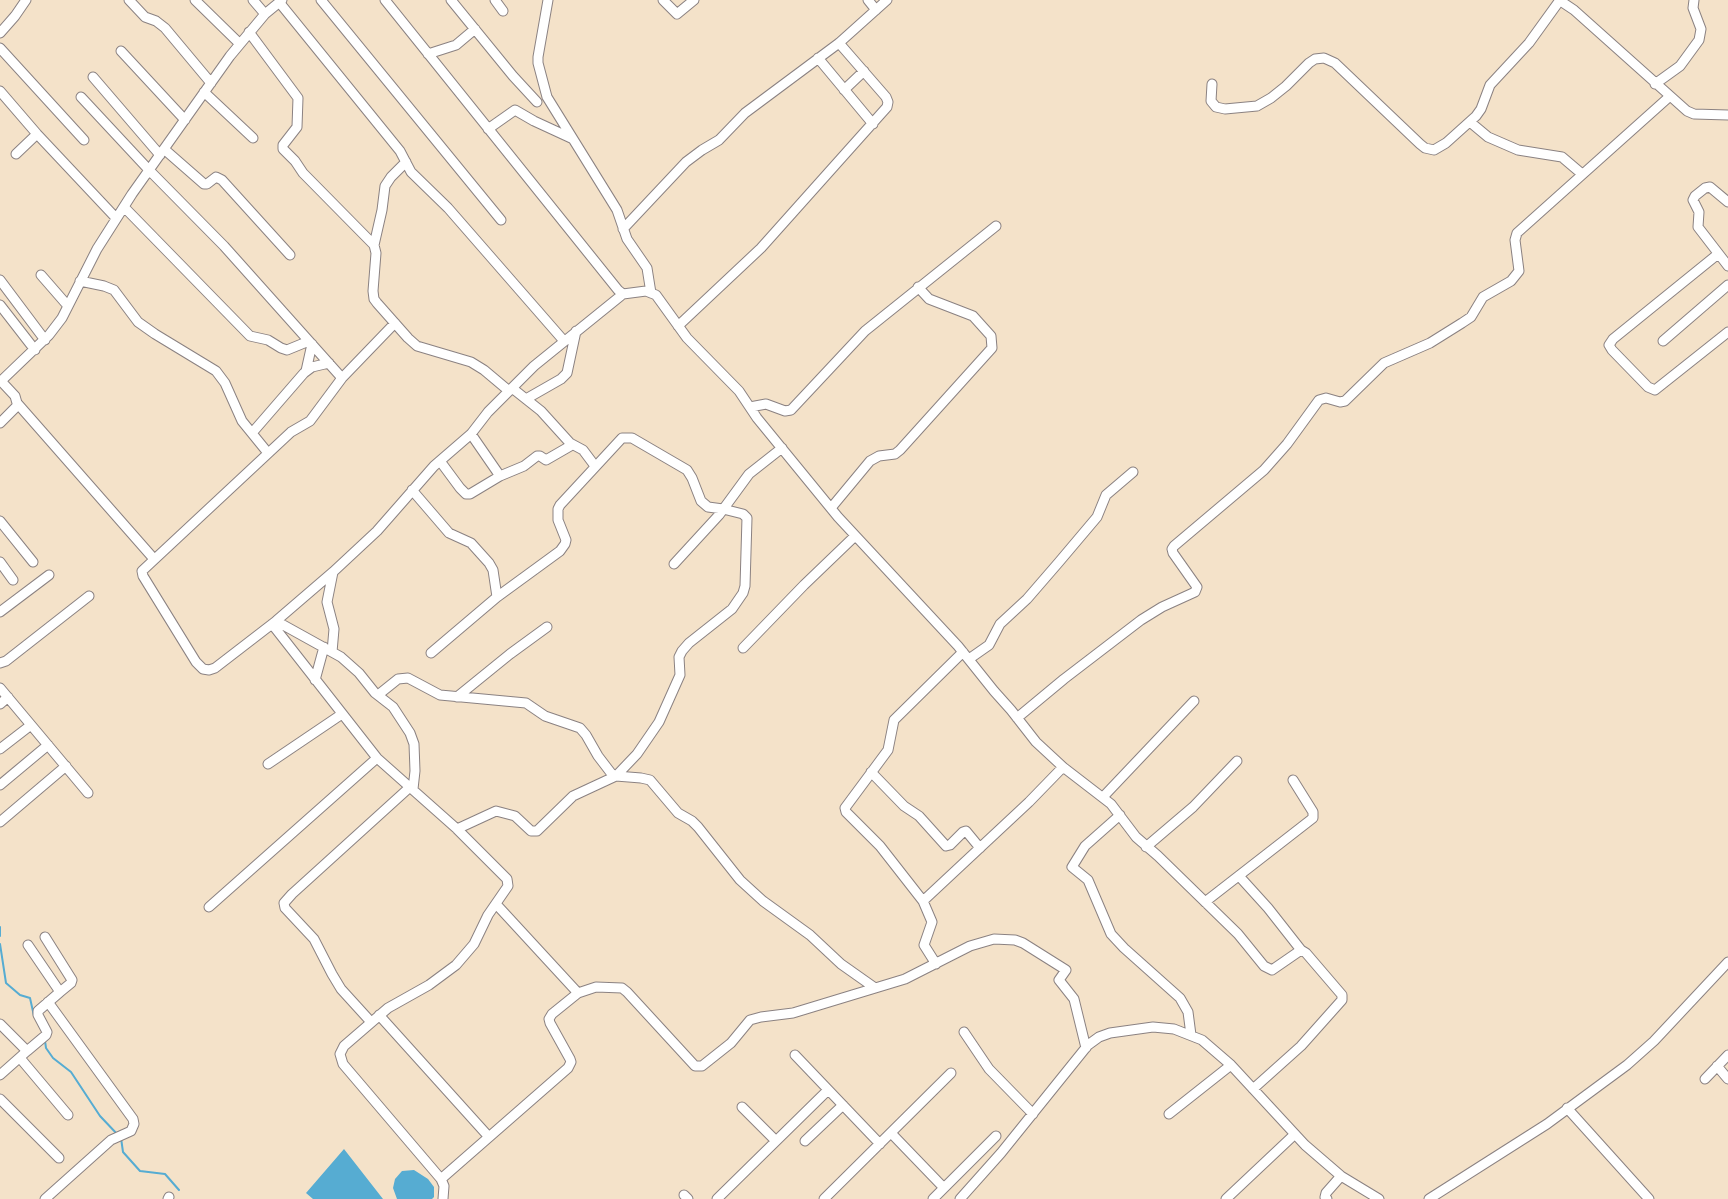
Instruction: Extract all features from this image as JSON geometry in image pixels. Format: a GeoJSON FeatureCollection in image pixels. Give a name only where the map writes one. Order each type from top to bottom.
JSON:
{"type":"FeatureCollection","features":[{"type":"Feature","properties":{"kind":"street"},"geometry":{"type":"LineString","coordinates":[[0,33],[26,0]]}},
{"type":"Feature","properties":{"kind":"street"},"geometry":{"type":"LineString","coordinates":[[129,0],[145,17],[156,21],[165,28],[211,83]]}},
{"type":"Feature","properties":{"kind":"street"},"geometry":{"type":"LineString","coordinates":[[195,0],[240,44]]}},
{"type":"Feature","properties":{"kind":"street"},"geometry":{"type":"LineString","coordinates":[[253,0],[265,14]]}},
{"type":"Feature","properties":{"kind":"street"},"geometry":{"type":"LineString","coordinates":[[321,0],[501,220]]}},
{"type":"Feature","properties":{"kind":"street"},"geometry":{"type":"LineString","coordinates":[[385,0],[618,290],[624,294]]}},
{"type":"Feature","properties":{"kind":"street"},"geometry":{"type":"LineString","coordinates":[[451,0],[513,76],[537,102]]}},
{"type":"Feature","properties":{"kind":"street"},"geometry":{"type":"LineString","coordinates":[[495,0],[504,11]]}},
{"type":"Feature","properties":{"kind":"street"},"geometry":{"type":"LineString","coordinates":[[548,0],[538,57],[544,88],[552,106],[614,204],[627,239],[647,268],[652,293]]}},
{"type":"Feature","properties":{"kind":"street"},"geometry":{"type":"LineString","coordinates":[[663,0],[676,14],[694,0]]}},
{"type":"Feature","properties":{"kind":"street"},"geometry":{"type":"LineString","coordinates":[[868,0],[876,10]]}},
{"type":"Feature","properties":{"kind":"street"},"geometry":{"type":"LineString","coordinates":[[623,230],[686,162],[720,140],[744,114],[839,43],[887,0]]}},
{"type":"Feature","properties":{"kind":"street"},"geometry":{"type":"LineString","coordinates":[[1212,84],[1211,101],[1216,107],[1225,109],[1257,106],[1279,92],[1315,59],[1324,58],[1335,63],[1425,148],[1434,150],[1470,122],[1479,112],[1490,85],[1529,43],[1560,0],[1574,10],[1669,97],[1690,113],[1728,115]]}},
{"type":"Feature","properties":{"kind":"street"},"geometry":{"type":"LineString","coordinates":[[1655,84],[1680,66],[1699,40],[1701,29],[1694,8],[1694,0]]}},
{"type":"Feature","properties":{"kind":"street"},"geometry":{"type":"LineString","coordinates":[[154,559],[17,403],[15,396],[0,382],[45,340],[62,318],[97,249],[124,206],[204,92],[249,32],[265,14],[281,1],[400,151],[411,172],[448,208],[564,341]]}},
{"type":"Feature","properties":{"kind":"street"},"geometry":{"type":"LineString","coordinates":[[1574,10],[1578,1]]}},
{"type":"Feature","properties":{"kind":"street"},"geometry":{"type":"LineString","coordinates":[[428,54],[456,45],[475,29]]}},
{"type":"Feature","properties":{"kind":"street"},"geometry":{"type":"LineString","coordinates":[[249,32],[298,98],[297,127],[283,149],[295,161],[303,173],[374,245]]}},
{"type":"Feature","properties":{"kind":"street"},"geometry":{"type":"LineString","coordinates":[[678,326],[761,248],[885,111],[888,102],[839,43]]}},
{"type":"Feature","properties":{"kind":"street"},"geometry":{"type":"LineString","coordinates":[[0,48],[84,140]]}},
{"type":"Feature","properties":{"kind":"street"},"geometry":{"type":"LineString","coordinates":[[121,51],[185,120]]}},
{"type":"Feature","properties":{"kind":"street"},"geometry":{"type":"LineString","coordinates":[[818,58],[873,124]]}},
{"type":"Feature","properties":{"kind":"street"},"geometry":{"type":"LineString","coordinates":[[844,90],[864,71]]}},
{"type":"Feature","properties":{"kind":"street"},"geometry":{"type":"LineString","coordinates":[[93,77],[162,152],[204,184],[207,184],[216,177],[220,179],[290,255]]}},
{"type":"Feature","properties":{"kind":"street"},"geometry":{"type":"LineString","coordinates":[[528,118],[544,88]]}},
{"type":"Feature","properties":{"kind":"street"},"geometry":{"type":"LineString","coordinates":[[0,92],[116,218]]}},
{"type":"Feature","properties":{"kind":"street"},"geometry":{"type":"LineString","coordinates":[[204,92],[253,138]]}},
{"type":"Feature","properties":{"kind":"street"},"geometry":{"type":"LineString","coordinates":[[81,97],[224,246],[342,378]]}},
{"type":"Feature","properties":{"kind":"street"},"geometry":{"type":"LineString","coordinates":[[1017,718],[1141,620],[1162,607],[1196,591],[1196,584],[1173,553],[1172,549],[1174,546],[1264,470],[1287,444],[1320,400],[1326,398],[1340,402],[1345,401],[1384,363],[1430,343],[1462,323],[1471,317],[1482,297],[1512,281],[1519,271],[1515,240],[1517,233],[1669,97]]}},
{"type":"Feature","properties":{"kind":"street"},"geometry":{"type":"LineString","coordinates":[[488,129],[514,110],[573,139]]}},
{"type":"Feature","properties":{"kind":"street"},"geometry":{"type":"LineString","coordinates":[[1470,122],[1492,140],[1530,153],[1562,157],[1582,174]]}},
{"type":"Feature","properties":{"kind":"street"},"geometry":{"type":"LineString","coordinates":[[16,154],[37,134]]}},
{"type":"Feature","properties":{"kind":"street"},"geometry":{"type":"LineString","coordinates":[[406,162],[390,177],[385,186],[374,245],[376,253],[373,295],[377,303],[417,346],[471,362],[526,399],[550,419],[572,445],[583,450],[595,466]]}},
{"type":"Feature","properties":{"kind":"street"},"geometry":{"type":"LineString","coordinates":[[1728,202],[1710,187],[1705,188],[1693,198],[1699,212],[1698,227],[1728,266]]}},
{"type":"Feature","properties":{"kind":"street"},"geometry":{"type":"LineString","coordinates":[[124,206],[250,336],[268,340],[287,350],[310,342]]}},
{"type":"Feature","properties":{"kind":"street"},"geometry":{"type":"LineString","coordinates":[[750,407],[766,404],[785,411],[792,410],[864,331],[996,226]]}},
{"type":"Feature","properties":{"kind":"street"},"geometry":{"type":"LineString","coordinates":[[1718,254],[1613,339],[1609,345],[1648,388],[1655,390],[1728,332]]}},
{"type":"Feature","properties":{"kind":"street"},"geometry":{"type":"LineString","coordinates":[[41,275],[68,306]]}},
{"type":"Feature","properties":{"kind":"street"},"geometry":{"type":"LineString","coordinates":[[0,280],[45,340]]}},
{"type":"Feature","properties":{"kind":"street"},"geometry":{"type":"LineString","coordinates":[[80,281],[114,290],[138,322],[216,371],[225,383],[238,413],[268,453]]}},
{"type":"Feature","properties":{"kind":"street"},"geometry":{"type":"LineString","coordinates":[[1663,341],[1728,285]]}},
{"type":"Feature","properties":{"kind":"street"},"geometry":{"type":"LineString","coordinates":[[830,508],[870,461],[879,456],[895,454],[900,450],[992,348],[991,336],[973,316],[933,301],[926,297],[918,287]]}},
{"type":"Feature","properties":{"kind":"street"},"geometry":{"type":"LineString","coordinates":[[395,323],[342,378],[310,421],[291,432],[144,569],[143,576],[196,662],[203,668],[209,670],[215,668],[274,623],[333,572],[377,531],[412,490],[440,461],[471,434],[488,412],[534,366],[624,294],[652,293],[659,299],[700,353],[738,392],[830,508],[963,652],[1036,742],[1063,767],[1103,797],[1120,815],[1136,837],[1238,934],[1254,956],[1270,970],[1275,969],[1301,950]]}},
{"type":"Feature","properties":{"kind":"street"},"geometry":{"type":"LineString","coordinates":[[0,305],[34,350]]}},
{"type":"Feature","properties":{"kind":"street"},"geometry":{"type":"LineString","coordinates":[[526,399],[561,379],[567,373],[576,331]]}},
{"type":"Feature","properties":{"kind":"street"},"geometry":{"type":"LineString","coordinates":[[306,371],[310,342]]}},
{"type":"Feature","properties":{"kind":"street"},"geometry":{"type":"LineString","coordinates":[[252,433],[306,371],[312,367],[329,363]]}},
{"type":"Feature","properties":{"kind":"street"},"geometry":{"type":"LineString","coordinates":[[0,423],[17,403]]}},
{"type":"Feature","properties":{"kind":"street"},"geometry":{"type":"LineString","coordinates":[[471,434],[500,476]]}},
{"type":"Feature","properties":{"kind":"street"},"geometry":{"type":"LineString","coordinates":[[431,653],[497,597],[564,547],[566,540],[558,520],[558,509],[564,500],[622,438],[632,438],[687,470],[701,500],[708,507],[743,514],[748,518],[745,586],[743,593],[732,609],[689,643],[682,651],[679,657],[680,675],[659,722],[637,754],[616,776],[573,796],[537,831],[531,831],[516,816],[496,811],[457,829]]}},
{"type":"Feature","properties":{"kind":"street"},"geometry":{"type":"LineString","coordinates":[[440,461],[451,478],[468,494],[472,494],[500,476],[524,466],[537,456],[546,460],[572,445]]}},
{"type":"Feature","properties":{"kind":"street"},"geometry":{"type":"LineString","coordinates":[[674,564],[711,524],[749,474],[782,448]]}},
{"type":"Feature","properties":{"kind":"street"},"geometry":{"type":"LineString","coordinates":[[969,660],[989,645],[1000,624],[1039,586],[1071,548],[1097,516],[1106,495],[1133,472]]}},
{"type":"Feature","properties":{"kind":"street"},"geometry":{"type":"LineString","coordinates":[[412,490],[449,533],[471,543],[491,565],[497,597]]}},
{"type":"Feature","properties":{"kind":"street"},"geometry":{"type":"LineString","coordinates":[[0,521],[33,562]]}},
{"type":"Feature","properties":{"kind":"street"},"geometry":{"type":"LineString","coordinates":[[743,648],[855,536]]}},
{"type":"Feature","properties":{"kind":"street"},"geometry":{"type":"LineString","coordinates":[[0,562],[13,580]]}},
{"type":"Feature","properties":{"kind":"street"},"geometry":{"type":"LineString","coordinates":[[332,652],[334,635],[327,602],[333,572]]}},
{"type":"Feature","properties":{"kind":"street"},"geometry":{"type":"LineString","coordinates":[[0,612],[49,575]]}},
{"type":"Feature","properties":{"kind":"street"},"geometry":{"type":"LineString","coordinates":[[0,663],[6,661],[89,596]]}},
{"type":"Feature","properties":{"kind":"street"},"geometry":{"type":"LineString","coordinates":[[274,623],[324,647],[355,668],[378,695],[393,707],[410,733],[414,744],[415,756],[411,788],[284,903],[285,908],[314,939],[342,989],[371,1022]]}},
{"type":"Feature","properties":{"kind":"street"},"geometry":{"type":"LineString","coordinates":[[274,623],[315,680],[377,758],[457,829],[507,879],[508,886],[485,921],[474,944],[456,965],[429,985],[397,1002],[380,1015],[344,1046],[340,1054],[343,1064],[441,1179],[444,1186],[443,1199]]}},
{"type":"Feature","properties":{"kind":"street"},"geometry":{"type":"LineString","coordinates":[[457,697],[510,654],[548,628]]}},
{"type":"Feature","properties":{"kind":"street"},"geometry":{"type":"LineString","coordinates":[[315,680],[324,647]]}},
{"type":"Feature","properties":{"kind":"street"},"geometry":{"type":"LineString","coordinates":[[936,964],[924,944],[932,922],[923,901],[880,846],[845,810],[848,803],[888,750],[894,720],[963,652]]}},
{"type":"Feature","properties":{"kind":"street"},"geometry":{"type":"LineString","coordinates":[[378,695],[393,682],[403,678],[414,681],[436,694],[526,702],[545,716],[577,727],[586,735],[608,770],[616,776],[650,780],[678,813],[695,824],[740,880],[763,901],[810,935],[841,964],[874,988]]}},
{"type":"Feature","properties":{"kind":"street"},"geometry":{"type":"LineString","coordinates":[[0,688],[88,792]]}},
{"type":"Feature","properties":{"kind":"street"},"geometry":{"type":"LineString","coordinates":[[0,704],[8,697]]}},
{"type":"Feature","properties":{"kind":"street"},"geometry":{"type":"LineString","coordinates":[[1103,797],[1194,701]]}},
{"type":"Feature","properties":{"kind":"street"},"geometry":{"type":"LineString","coordinates":[[268,764],[342,714]]}},
{"type":"Feature","properties":{"kind":"street"},"geometry":{"type":"LineString","coordinates":[[0,749],[31,725]]}},
{"type":"Feature","properties":{"kind":"street"},"geometry":{"type":"LineString","coordinates":[[0,785],[48,745]]}},
{"type":"Feature","properties":{"kind":"street"},"geometry":{"type":"LineString","coordinates":[[209,907],[377,758]]}},
{"type":"Feature","properties":{"kind":"street"},"geometry":{"type":"LineString","coordinates":[[1146,847],[1193,807],[1237,761]]}},
{"type":"Feature","properties":{"kind":"street"},"geometry":{"type":"LineString","coordinates":[[0,822],[66,766]]}},
{"type":"Feature","properties":{"kind":"street"},"geometry":{"type":"LineString","coordinates":[[923,901],[1029,802],[1063,767]]}},
{"type":"Feature","properties":{"kind":"street"},"geometry":{"type":"LineString","coordinates":[[871,772],[904,806],[917,814],[946,846],[950,846],[966,831],[980,848]]}},
{"type":"Feature","properties":{"kind":"street"},"geometry":{"type":"LineString","coordinates":[[1205,902],[1313,818],[1313,812],[1293,780]]}},
{"type":"Feature","properties":{"kind":"street"},"geometry":{"type":"LineString","coordinates":[[1120,815],[1085,846],[1072,867],[1088,880],[1110,934],[1180,998],[1188,1012],[1192,1035]]}},
{"type":"Feature","properties":{"kind":"street"},"geometry":{"type":"LineString","coordinates":[[1239,876],[1343,998],[1301,1046],[1253,1089]]}},
{"type":"Feature","properties":{"kind":"street"},"geometry":{"type":"LineString","coordinates":[[496,904],[578,993]]}},
{"type":"Feature","properties":{"kind":"street"},"geometry":{"type":"LineString","coordinates":[[0,1075],[47,1032],[40,1020],[38,1011],[71,983],[72,980],[44,937]]}},
{"type":"Feature","properties":{"kind":"street"},"geometry":{"type":"LineString","coordinates":[[441,1179],[570,1065],[570,1059],[549,1019],[552,1014],[578,993],[601,987],[622,988],[627,992],[692,1064],[699,1067],[731,1043],[750,1020],[794,1013],[905,979],[978,942],[994,938],[1015,940],[1032,947],[1066,970],[1059,980],[1074,999],[1086,1048]]}},
{"type":"Feature","properties":{"kind":"street"},"geometry":{"type":"LineString","coordinates":[[28,945],[60,992]]}},
{"type":"Feature","properties":{"kind":"street"},"geometry":{"type":"LineString","coordinates":[[1429,1199],[1547,1124],[1627,1065],[1654,1041],[1728,962]]}},
{"type":"Feature","properties":{"kind":"street"},"geometry":{"type":"LineString","coordinates":[[45,1199],[118,1137],[128,1133],[134,1124],[133,1119],[48,1002]]}},
{"type":"Feature","properties":{"kind":"street"},"geometry":{"type":"LineString","coordinates":[[380,1015],[489,1137]]}},
{"type":"Feature","properties":{"kind":"street"},"geometry":{"type":"LineString","coordinates":[[0,1024],[27,1051]]}},
{"type":"Feature","properties":{"kind":"street"},"geometry":{"type":"LineString","coordinates":[[960,1199],[1033,1114],[1086,1048],[1099,1037],[1110,1033],[1153,1027],[1174,1029],[1202,1040],[1231,1065],[1295,1134],[1341,1176],[1379,1199]]}},
{"type":"Feature","properties":{"kind":"street"},"geometry":{"type":"LineString","coordinates":[[964,1032],[989,1069],[1033,1114]]}},
{"type":"Feature","properties":{"kind":"street"},"geometry":{"type":"LineString","coordinates":[[1705,1079],[1728,1055]]}},
{"type":"Feature","properties":{"kind":"street"},"geometry":{"type":"LineString","coordinates":[[795,1056],[880,1144]]}},
{"type":"Feature","properties":{"kind":"street"},"geometry":{"type":"LineString","coordinates":[[20,1058],[68,1115]]}},
{"type":"Feature","properties":{"kind":"street"},"geometry":{"type":"LineString","coordinates":[[1169,1114],[1231,1065]]}},
{"type":"Feature","properties":{"kind":"street"},"geometry":{"type":"LineString","coordinates":[[1717,1066],[1728,1079]]}},
{"type":"Feature","properties":{"kind":"street"},"geometry":{"type":"LineString","coordinates":[[824,1199],[951,1073]]}},
{"type":"Feature","properties":{"kind":"street"},"geometry":{"type":"LineString","coordinates":[[717,1199],[828,1090]]}},
{"type":"Feature","properties":{"kind":"street"},"geometry":{"type":"LineString","coordinates":[[0,1099],[59,1158]]}},
{"type":"Feature","properties":{"kind":"street"},"geometry":{"type":"LineString","coordinates":[[806,1141],[843,1105]]}},
{"type":"Feature","properties":{"kind":"street"},"geometry":{"type":"LineString","coordinates":[[742,1107],[776,1141]]}},
{"type":"Feature","properties":{"kind":"street"},"geometry":{"type":"LineString","coordinates":[[1568,1108],[1649,1199]]}},
{"type":"Feature","properties":{"kind":"street"},"geometry":{"type":"LineString","coordinates":[[891,1132],[944,1188]]}},
{"type":"Feature","properties":{"kind":"street"},"geometry":{"type":"LineString","coordinates":[[1226,1199],[1295,1134]]}},
{"type":"Feature","properties":{"kind":"street"},"geometry":{"type":"LineString","coordinates":[[933,1199],[996,1136]]}},
{"type":"Feature","properties":{"kind":"street"},"geometry":{"type":"LineString","coordinates":[[1327,1199],[1325,1197],[1326,1194],[1341,1176]]}},
{"type":"Feature","properties":{"kind":"water"},"geometry":{"type":"Polygon","coordinates":[[[344,1149],[383,1199],[313,1199],[306,1193],[344,1149]]]}},
{"type":"Feature","properties":{"kind":"water"},"geometry":{"type":"Polygon","coordinates":[[[414,1170],[428,1179],[434,1187],[434,1197],[432,1199],[397,1199],[393,1188],[395,1179],[402,1171],[414,1170]]]}},
{"type":"Feature","properties":{"kind":"waterway"},"geometry":{"type":"LineString","coordinates":[[0,927],[0,936]]}},
{"type":"Feature","properties":{"kind":"waterway"},"geometry":{"type":"LineString","coordinates":[[0,944],[6,983],[20,995],[30,998],[34,1016]]}},
{"type":"Feature","properties":{"kind":"waterway"},"geometry":{"type":"LineString","coordinates":[[45,1041],[46,1048],[53,1058],[71,1072],[100,1116],[118,1135]]}},
{"type":"Feature","properties":{"kind":"waterway"},"geometry":{"type":"LineString","coordinates":[[121,1138],[123,1152],[140,1171],[165,1174],[179,1190]]}}]}
